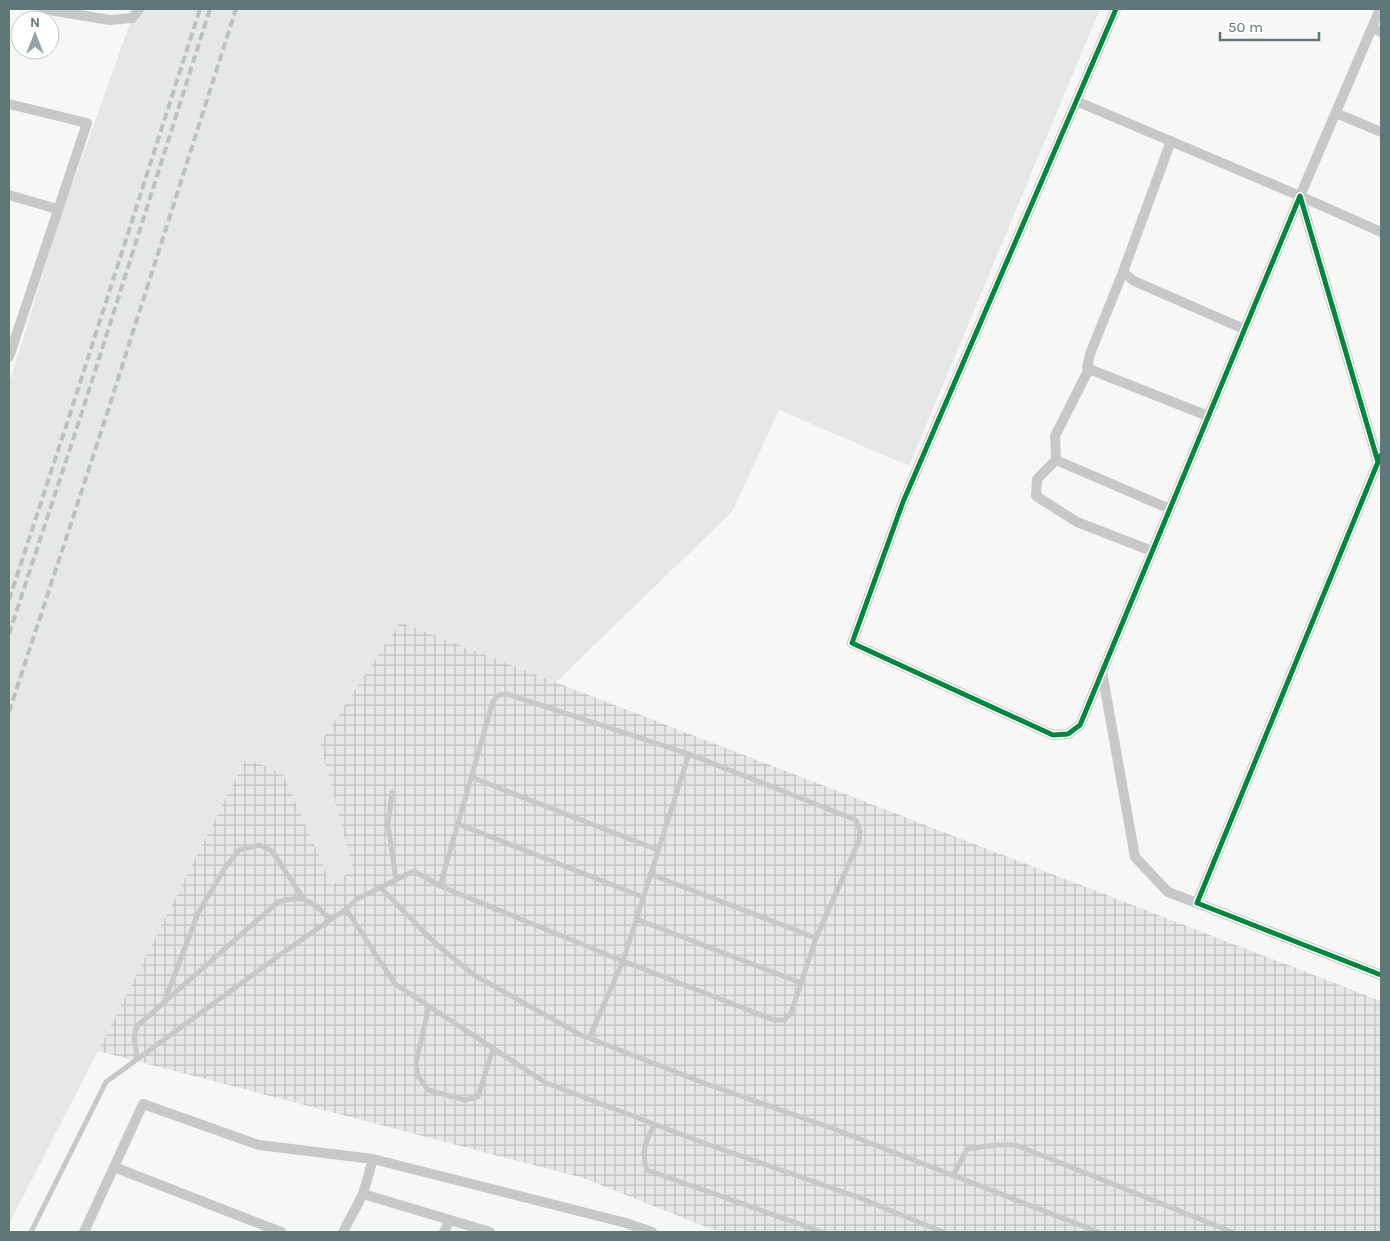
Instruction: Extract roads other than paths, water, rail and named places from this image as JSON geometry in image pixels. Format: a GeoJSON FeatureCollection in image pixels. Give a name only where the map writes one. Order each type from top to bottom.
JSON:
{"type":"FeatureCollection","features":[{"type":"Feature","properties":{"kind":"street"},"geometry":{"type":"LineString","coordinates":[[43,9],[110,20],[132,18],[139,9]]}},
{"type":"Feature","properties":{"kind":"street"},"geometry":{"type":"LineString","coordinates":[[1116,9],[903,502],[852,643],[1053,735],[1068,734],[1080,725],[1300,196],[1336,112],[1377,30],[1380,9]]}},
{"type":"Feature","properties":{"kind":"street"},"geometry":{"type":"LineString","coordinates":[[1076,101],[1381,232]]}},
{"type":"Feature","properties":{"kind":"street"},"geometry":{"type":"LineString","coordinates":[[9,104],[87,123],[9,356]]}},
{"type":"Feature","properties":{"kind":"street"},"geometry":{"type":"LineString","coordinates":[[1336,112],[1381,132]]}},
{"type":"Feature","properties":{"kind":"street"},"geometry":{"type":"LineString","coordinates":[[1152,551],[1077,522],[1036,496],[1037,480],[1056,460],[1055,436],[1089,369],[1087,368],[1090,354],[1123,272],[1171,141]]}},
{"type":"Feature","properties":{"kind":"street"},"geometry":{"type":"LineString","coordinates":[[9,195],[57,209]]}},
{"type":"Feature","properties":{"kind":"street"},"geometry":{"type":"LineString","coordinates":[[1197,903],[1380,459],[1300,196]]}},
{"type":"Feature","properties":{"kind":"street"},"geometry":{"type":"LineString","coordinates":[[1123,272],[1134,281],[1244,329]]}},
{"type":"Feature","properties":{"kind":"street"},"geometry":{"type":"LineString","coordinates":[[1089,369],[1208,416]]}},
{"type":"Feature","properties":{"kind":"street"},"geometry":{"type":"LineString","coordinates":[[1056,460],[1170,509]]}},
{"type":"Feature","properties":{"kind":"street"},"geometry":{"type":"LineString","coordinates":[[1102,671],[1135,857],[1168,892],[1381,976]]}},
{"type":"Feature","properties":{"kind":"street"},"geometry":{"type":"LineString","coordinates":[[84,1232],[143,1104],[259,1145],[373,1159],[626,1223],[652,1232]]}},
{"type":"Feature","properties":{"kind":"street"},"geometry":{"type":"LineString","coordinates":[[343,1232],[363,1194],[373,1159]]}},
{"type":"Feature","properties":{"kind":"street"},"geometry":{"type":"LineString","coordinates":[[114,1166],[281,1232]]}},
{"type":"Feature","properties":{"kind":"street"},"geometry":{"type":"LineString","coordinates":[[363,1194],[490,1232]]}},
{"type":"Feature","properties":{"kind":"street"},"geometry":{"type":"LineString","coordinates":[[444,1232],[450,1220]]}},
{"type":"Feature","properties":{"kind":"lane"},"geometry":{"type":"LineString","coordinates":[[31,1232],[106,1082],[346,909],[357,898],[414,871],[440,886],[623,961],[774,1020],[784,1020],[791,1013],[816,938],[859,841],[860,831],[856,820],[689,754],[507,694],[499,695],[493,701],[440,886]]}},
{"type":"Feature","properties":{"kind":"lane"},"geometry":{"type":"LineString","coordinates":[[589,1038],[623,961],[689,754]]}},
{"type":"Feature","properties":{"kind":"lane"},"geometry":{"type":"LineString","coordinates":[[471,777],[658,850]]}},
{"type":"Feature","properties":{"kind":"lane"},"geometry":{"type":"LineString","coordinates":[[392,792],[388,825],[396,880]]}},
{"type":"Feature","properties":{"kind":"lane"},"geometry":{"type":"LineString","coordinates":[[458,824],[643,897]]}},
{"type":"Feature","properties":{"kind":"lane"},"geometry":{"type":"LineString","coordinates":[[164,1002],[198,912],[225,868],[239,850],[260,845],[272,852],[302,898]]}},
{"type":"Feature","properties":{"kind":"lane"},"geometry":{"type":"LineString","coordinates":[[650,874],[816,938]]}},
{"type":"Feature","properties":{"kind":"lane"},"geometry":{"type":"LineString","coordinates":[[380,887],[436,944],[474,975],[581,1035],[1098,1232]]}},
{"type":"Feature","properties":{"kind":"lane"},"geometry":{"type":"LineString","coordinates":[[138,1059],[133,1035],[137,1026],[278,902],[292,898],[302,898],[312,903],[331,919]]}},
{"type":"Feature","properties":{"kind":"lane"},"geometry":{"type":"LineString","coordinates":[[346,909],[395,984],[546,1083],[860,1198],[943,1232]]}},
{"type":"Feature","properties":{"kind":"lane"},"geometry":{"type":"LineString","coordinates":[[636,919],[801,983]]}},
{"type":"Feature","properties":{"kind":"lane"},"geometry":{"type":"LineString","coordinates":[[429,1006],[416,1063],[418,1076],[428,1090],[465,1100],[478,1097],[493,1048]]}},
{"type":"Feature","properties":{"kind":"lane"},"geometry":{"type":"LineString","coordinates":[[654,1124],[644,1150],[644,1162],[647,1170],[822,1232]]}},
{"type":"Feature","properties":{"kind":"lane"},"geometry":{"type":"LineString","coordinates":[[953,1176],[967,1149],[996,1144],[1016,1145],[1232,1232]]}},
{"type":"Feature","properties":{"kind":"railway"},"geometry":{"type":"LineString","coordinates":[[9,600],[200,9]]}},
{"type":"Feature","properties":{"kind":"railway"},"geometry":{"type":"LineString","coordinates":[[9,634],[82,412],[210,9]]}},
{"type":"Feature","properties":{"kind":"railway"},"geometry":{"type":"LineString","coordinates":[[9,712],[102,429],[236,9]]}}]}
